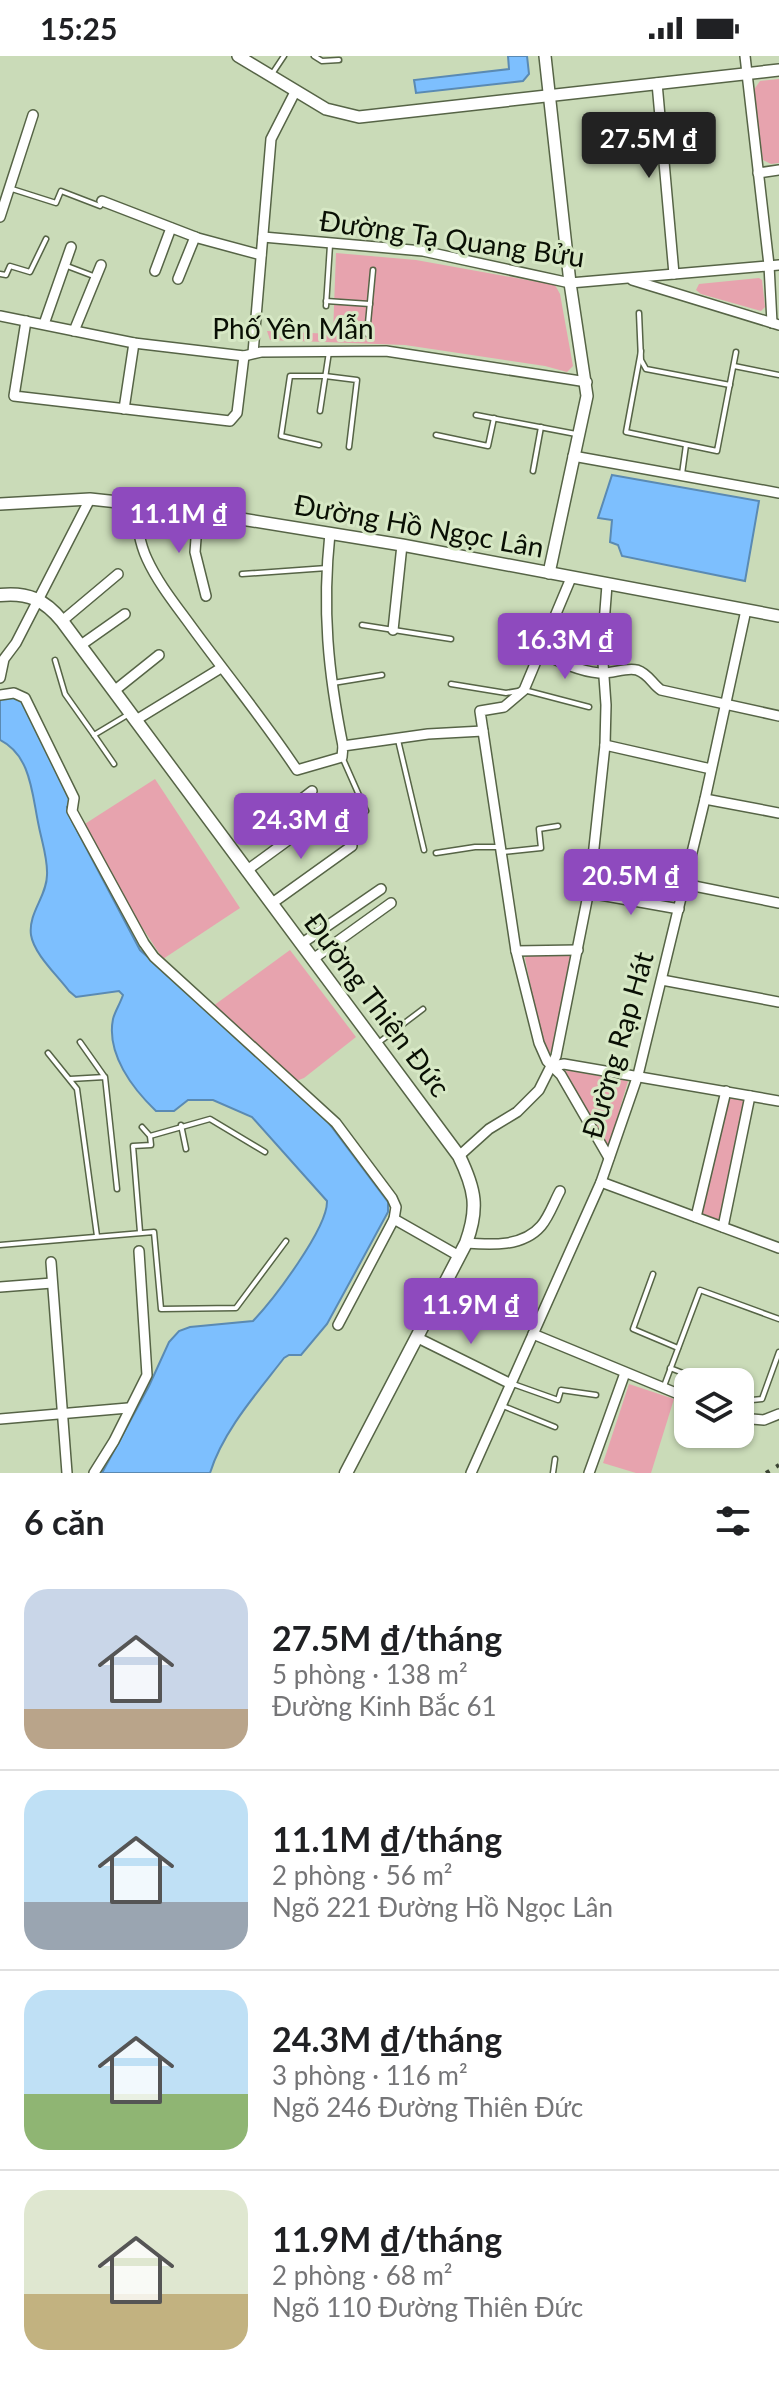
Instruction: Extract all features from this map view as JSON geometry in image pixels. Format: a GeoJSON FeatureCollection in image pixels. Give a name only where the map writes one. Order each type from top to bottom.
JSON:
{"type":"FeatureCollection","features":[{"type":"Feature","properties":{"kind":"main road"},"geometry":{"type":"LineString","coordinates":[[0,595],[25,595],[37,599]]}},
{"type":"Feature","properties":{"kind":"main road","name":"Đường Thiên Đức"},"geometry":{"type":"LineString","coordinates":[[37,599],[47,604],[62,621],[134,716],[459,1156],[472,1186],[474,1220],[466,1243],[351,1471]]}},
{"type":"Feature","properties":{"kind":"street"},"geometry":{"type":"LineString","coordinates":[[238,56],[334,113],[359,117],[779,70]]}},
{"type":"Feature","properties":{"kind":"street"},"geometry":{"type":"LineString","coordinates":[[545,56],[570,283],[587,382],[587,396],[549,573]]}},
{"type":"Feature","properties":{"kind":"street"},"geometry":{"type":"LineString","coordinates":[[625,278],[775,324],[774,265],[758,173],[745,56]]}},
{"type":"Feature","properties":{"kind":"street"},"geometry":{"type":"LineString","coordinates":[[657,83],[674,274]]}},
{"type":"Feature","properties":{"kind":"street"},"geometry":{"type":"LineString","coordinates":[[26,321],[14,396],[230,421],[237,413],[248,355],[263,237],[271,139],[295,92]]}},
{"type":"Feature","properties":{"kind":"street"},"geometry":{"type":"LineString","coordinates":[[0,217],[33,115]]}},
{"type":"Feature","properties":{"kind":"street"},"geometry":{"type":"LineString","coordinates":[[758,173],[779,170]]}},
{"type":"Feature","properties":{"kind":"street"},"geometry":{"type":"LineString","coordinates":[[102,201],[195,237],[261,255]]}},
{"type":"Feature","properties":{"kind":"street"},"geometry":{"type":"LineString","coordinates":[[155,271],[171,228]]}},
{"type":"Feature","properties":{"kind":"street"},"geometry":{"type":"LineString","coordinates":[[178,279],[195,237]]}},
{"type":"Feature","properties":{"kind":"street","name":"Đường Tạ Quang Bửu"},"geometry":{"type":"LineString","coordinates":[[263,237],[423,251],[570,283],[774,265]]}},
{"type":"Feature","properties":{"kind":"street"},"geometry":{"type":"LineString","coordinates":[[44,324],[71,247]]}},
{"type":"Feature","properties":{"kind":"street"},"geometry":{"type":"LineString","coordinates":[[74,331],[101,265]]}},
{"type":"Feature","properties":{"kind":"street","name":"Phố Yên Mẫn"},"geometry":{"type":"LineString","coordinates":[[0,316],[134,343],[248,355],[329,350],[386,351],[587,382]]}},
{"type":"Feature","properties":{"kind":"street"},"geometry":{"type":"LineString","coordinates":[[124,409],[134,343]]}},
{"type":"Feature","properties":{"kind":"street"},"geometry":{"type":"LineString","coordinates":[[573,456],[779,493]]}},
{"type":"Feature","properties":{"kind":"street"},"geometry":{"type":"LineString","coordinates":[[0,678],[2,659],[16,643],[90,499]]}},
{"type":"Feature","properties":{"kind":"street","name":"Đường Hồ Ngọc Lân"},"geometry":{"type":"LineString","coordinates":[[0,504],[90,499],[198,512],[402,545],[779,616]]}},
{"type":"Feature","properties":{"kind":"street"},"geometry":{"type":"LineString","coordinates":[[135,505],[147,559],[164,588],[221,668],[262,717],[297,770],[343,752],[397,737],[483,731]]}},
{"type":"Feature","properties":{"kind":"street"},"geometry":{"type":"LineString","coordinates":[[198,512],[195,552],[206,596]]}},
{"type":"Feature","properties":{"kind":"street"},"geometry":{"type":"LineString","coordinates":[[330,533],[326,607],[330,683],[343,752]]}},
{"type":"Feature","properties":{"kind":"street"},"geometry":{"type":"LineString","coordinates":[[393,630],[402,545]]}},
{"type":"Feature","properties":{"kind":"street"},"geometry":{"type":"LineString","coordinates":[[62,621],[118,574]]}},
{"type":"Feature","properties":{"kind":"street"},"geometry":{"type":"LineString","coordinates":[[571,578],[524,690],[504,707],[480,711],[516,951],[539,1043],[543,1056],[561,1075],[609,1158]]}},
{"type":"Feature","properties":{"kind":"street"},"geometry":{"type":"LineString","coordinates":[[459,1156],[489,1129],[517,1112],[539,1090],[553,1066],[589,893],[605,745],[602,649],[607,585]]}},
{"type":"Feature","properties":{"kind":"street","name":"Đường Rạp Hát"},"geometry":{"type":"LineString","coordinates":[[471,1473],[601,1182],[638,1075],[705,799],[746,610]]}},
{"type":"Feature","properties":{"kind":"street"},"geometry":{"type":"LineString","coordinates":[[81,645],[125,614]]}},
{"type":"Feature","properties":{"kind":"street"},"geometry":{"type":"LineString","coordinates":[[539,652],[583,671],[603,673],[635,669],[648,675],[661,690],[779,716]]}},
{"type":"Feature","properties":{"kind":"street"},"geometry":{"type":"LineString","coordinates":[[114,691],[159,655]]}},
{"type":"Feature","properties":{"kind":"street"},"geometry":{"type":"LineString","coordinates":[[134,716],[221,668]]}},
{"type":"Feature","properties":{"kind":"street"},"geometry":{"type":"LineString","coordinates":[[0,695],[14,693],[25,698],[74,798],[72,811],[144,943],[169,971],[336,1123],[392,1198],[396,1207],[394,1219],[338,1325]]}},
{"type":"Feature","properties":{"kind":"street"},"geometry":{"type":"LineString","coordinates":[[605,745],[711,769]]}},
{"type":"Feature","properties":{"kind":"street"},"geometry":{"type":"LineString","coordinates":[[246,871],[287,841],[282,835],[291,828],[281,815],[312,791]]}},
{"type":"Feature","properties":{"kind":"street"},"geometry":{"type":"LineString","coordinates":[[705,799],[779,813]]}},
{"type":"Feature","properties":{"kind":"street"},"geometry":{"type":"LineString","coordinates":[[271,904],[352,846]]}},
{"type":"Feature","properties":{"kind":"street"},"geometry":{"type":"LineString","coordinates":[[684,884],[779,903]]}},
{"type":"Feature","properties":{"kind":"street"},"geometry":{"type":"LineString","coordinates":[[301,944],[381,889]]}},
{"type":"Feature","properties":{"kind":"street"},"geometry":{"type":"LineString","coordinates":[[589,893],[679,909]]}},
{"type":"Feature","properties":{"kind":"street"},"geometry":{"type":"LineString","coordinates":[[313,959],[391,903]]}},
{"type":"Feature","properties":{"kind":"street"},"geometry":{"type":"LineString","coordinates":[[516,951],[578,950]]}},
{"type":"Feature","properties":{"kind":"street"},"geometry":{"type":"LineString","coordinates":[[662,980],[779,1002]]}},
{"type":"Feature","properties":{"kind":"street"},"geometry":{"type":"LineString","coordinates":[[553,1066],[564,1064],[638,1075],[779,1101]]}},
{"type":"Feature","properties":{"kind":"street"},"geometry":{"type":"LineString","coordinates":[[696,1217],[726,1091]]}},
{"type":"Feature","properties":{"kind":"street"},"geometry":{"type":"LineString","coordinates":[[723,1227],[750,1096]]}},
{"type":"Feature","properties":{"kind":"street"},"geometry":{"type":"LineString","coordinates":[[601,1182],[779,1248]]}},
{"type":"Feature","properties":{"kind":"street"},"geometry":{"type":"LineString","coordinates":[[466,1243],[522,1240],[541,1226],[560,1191]]}},
{"type":"Feature","properties":{"kind":"street"},"geometry":{"type":"LineString","coordinates":[[394,1219],[459,1256]]}},
{"type":"Feature","properties":{"kind":"street"},"geometry":{"type":"LineString","coordinates":[[94,1473],[147,1375],[139,1251]]}},
{"type":"Feature","properties":{"kind":"street"},"geometry":{"type":"LineString","coordinates":[[51,1262],[67,1473]]}},
{"type":"Feature","properties":{"kind":"street"},"geometry":{"type":"LineString","coordinates":[[0,1287],[52,1283]]}},
{"type":"Feature","properties":{"kind":"street"},"geometry":{"type":"LineString","coordinates":[[533,1334],[674,1392]]}},
{"type":"Feature","properties":{"kind":"street"},"geometry":{"type":"LineString","coordinates":[[418,1338],[511,1384]]}},
{"type":"Feature","properties":{"kind":"street"},"geometry":{"type":"LineString","coordinates":[[589,1473],[625,1373]]}},
{"type":"Feature","properties":{"kind":"street"},"geometry":{"type":"LineString","coordinates":[[0,1419],[128,1408]]}},
{"type":"Feature","properties":{"kind":"street"},"geometry":{"type":"LineString","coordinates":[[754,1421],[779,1414]]}},
{"type":"Feature","properties":{"kind":"lane"},"geometry":{"type":"LineString","coordinates":[[271,76],[284,56]]}},
{"type":"Feature","properties":{"kind":"lane"},"geometry":{"type":"LineString","coordinates":[[314,56],[322,61],[339,60]]}},
{"type":"Feature","properties":{"kind":"lane"},"geometry":{"type":"LineString","coordinates":[[9,188],[56,203],[61,191],[100,206],[102,201]]}},
{"type":"Feature","properties":{"kind":"lane"},"geometry":{"type":"LineString","coordinates":[[0,274],[6,275],[10,266],[30,272],[46,239]]}},
{"type":"Feature","properties":{"kind":"lane"},"geometry":{"type":"LineString","coordinates":[[330,243],[326,304],[370,304]]}},
{"type":"Feature","properties":{"kind":"lane"},"geometry":{"type":"LineString","coordinates":[[65,265],[96,277]]}},
{"type":"Feature","properties":{"kind":"lane"},"geometry":{"type":"LineString","coordinates":[[367,334],[373,270]]}},
{"type":"Feature","properties":{"kind":"lane"},"geometry":{"type":"LineString","coordinates":[[639,313],[641,360],[646,369],[730,385]]}},
{"type":"Feature","properties":{"kind":"lane"},"geometry":{"type":"LineString","coordinates":[[320,411],[329,350]]}},
{"type":"Feature","properties":{"kind":"lane"},"geometry":{"type":"LineString","coordinates":[[641,351],[626,432],[717,451],[736,352]]}},
{"type":"Feature","properties":{"kind":"lane"},"geometry":{"type":"LineString","coordinates":[[734,366],[779,375]]}},
{"type":"Feature","properties":{"kind":"lane"},"geometry":{"type":"LineString","coordinates":[[319,445],[281,436],[290,376],[357,380],[349,447]]}},
{"type":"Feature","properties":{"kind":"lane"},"geometry":{"type":"LineString","coordinates":[[476,415],[578,434]]}},
{"type":"Feature","properties":{"kind":"lane"},"geometry":{"type":"LineString","coordinates":[[436,435],[488,446],[494,418]]}},
{"type":"Feature","properties":{"kind":"lane"},"geometry":{"type":"LineString","coordinates":[[533,471],[541,427]]}},
{"type":"Feature","properties":{"kind":"lane"},"geometry":{"type":"LineString","coordinates":[[681,475],[686,445]]}},
{"type":"Feature","properties":{"kind":"lane"},"geometry":{"type":"LineString","coordinates":[[242,574],[327,568]]}},
{"type":"Feature","properties":{"kind":"lane"},"geometry":{"type":"LineString","coordinates":[[362,625],[451,639]]}},
{"type":"Feature","properties":{"kind":"lane"},"geometry":{"type":"LineString","coordinates":[[55,660],[65,694],[114,764]]}},
{"type":"Feature","properties":{"kind":"lane"},"geometry":{"type":"LineString","coordinates":[[330,683],[382,675]]}},
{"type":"Feature","properties":{"kind":"lane"},"geometry":{"type":"LineString","coordinates":[[451,684],[506,693],[524,690],[589,707]]}},
{"type":"Feature","properties":{"kind":"lane"},"geometry":{"type":"LineString","coordinates":[[94,735],[134,716]]}},
{"type":"Feature","properties":{"kind":"lane"},"geometry":{"type":"LineString","coordinates":[[397,737],[424,850]]}},
{"type":"Feature","properties":{"kind":"lane"},"geometry":{"type":"LineString","coordinates":[[343,752],[366,811],[352,820]]}},
{"type":"Feature","properties":{"kind":"lane"},"geometry":{"type":"LineString","coordinates":[[436,853],[475,847],[503,850],[541,848],[539,829],[558,826]]}},
{"type":"Feature","properties":{"kind":"lane"},"geometry":{"type":"LineString","coordinates":[[376,1045],[423,1009]]}},
{"type":"Feature","properties":{"kind":"lane"},"geometry":{"type":"LineString","coordinates":[[80,1042],[105,1077],[117,1189]]}},
{"type":"Feature","properties":{"kind":"lane"},"geometry":{"type":"LineString","coordinates":[[48,1053],[77,1089],[97,1236]]}},
{"type":"Feature","properties":{"kind":"lane"},"geometry":{"type":"LineString","coordinates":[[70,1079],[105,1077]]}},
{"type":"Feature","properties":{"kind":"lane"},"geometry":{"type":"LineString","coordinates":[[150,1136],[210,1119],[265,1152]]}},
{"type":"Feature","properties":{"kind":"lane"},"geometry":{"type":"LineString","coordinates":[[181,1125],[186,1149]]}},
{"type":"Feature","properties":{"kind":"lane"},"geometry":{"type":"LineString","coordinates":[[140,1232],[133,1146],[151,1145],[150,1136],[142,1127]]}},
{"type":"Feature","properties":{"kind":"lane"},"geometry":{"type":"LineString","coordinates":[[0,1245],[154,1232],[161,1309],[239,1307],[286,1241]]}},
{"type":"Feature","properties":{"kind":"lane"},"geometry":{"type":"LineString","coordinates":[[653,1274],[633,1329],[678,1348]]}},
{"type":"Feature","properties":{"kind":"lane"},"geometry":{"type":"LineString","coordinates":[[663,1388],[700,1290],[779,1319]]}},
{"type":"Feature","properties":{"kind":"lane"},"geometry":{"type":"LineString","coordinates":[[754,1399],[762,1399],[779,1352]]}},
{"type":"Feature","properties":{"kind":"lane"},"geometry":{"type":"LineString","coordinates":[[670,1368],[674,1370]]}},
{"type":"Feature","properties":{"kind":"lane"},"geometry":{"type":"LineString","coordinates":[[511,1384],[558,1400],[561,1390],[596,1395]]}},
{"type":"Feature","properties":{"kind":"lane"},"geometry":{"type":"LineString","coordinates":[[501,1405],[555,1427]]}},
{"type":"Feature","properties":{"kind":"lane"},"geometry":{"type":"LineString","coordinates":[[553,1473],[555,1459]]}},
{"type":"Feature","properties":{"kind":"shaded area"},"geometry":{"type":"Polygon","coordinates":[[[779,79],[779,163],[771,164],[763,160],[753,91],[760,81],[779,79]]]}},
{"type":"Feature","properties":{"kind":"shaded area"},"geometry":{"type":"Polygon","coordinates":[[[336,253],[416,260],[555,285],[560,294],[573,366],[567,372],[405,345],[270,340],[267,331],[333,334],[336,253]]]}},
{"type":"Feature","properties":{"kind":"shaded area"},"geometry":{"type":"Polygon","coordinates":[[[762,280],[765,307],[761,311],[696,290],[699,284],[762,280]]]}},
{"type":"Feature","properties":{"kind":"shaded area"},"geometry":{"type":"Polygon","coordinates":[[[155,779],[240,908],[163,959],[77,829],[155,779]]]}},
{"type":"Feature","properties":{"kind":"shaded area"},"geometry":{"type":"Polygon","coordinates":[[[290,950],[356,1037],[296,1081],[213,1006],[290,950]]]}},
{"type":"Feature","properties":{"kind":"shaded area"},"geometry":{"type":"Polygon","coordinates":[[[572,954],[554,1051],[546,1053],[525,958],[527,955],[572,954]]]}},
{"type":"Feature","properties":{"kind":"shaded area"},"geometry":{"type":"Polygon","coordinates":[[[565,1070],[628,1081],[608,1149],[565,1070]]]}},
{"type":"Feature","properties":{"kind":"shaded area"},"geometry":{"type":"Polygon","coordinates":[[[729,1097],[745,1099],[721,1222],[699,1215],[729,1097]]]}},
{"type":"Feature","properties":{"kind":"shaded area"},"geometry":{"type":"Polygon","coordinates":[[[629,1384],[674,1399],[651,1473],[636,1473],[603,1463],[629,1384]]]}},
{"type":"Feature","properties":{"kind":"water"},"geometry":{"type":"Polygon","coordinates":[[[508,56],[527,56],[529,74],[523,81],[416,93],[414,80],[509,69],[508,56]]]}},
{"type":"Feature","properties":{"kind":"water"},"geometry":{"type":"Polygon","coordinates":[[[612,475],[759,501],[745,581],[622,556],[618,545],[610,542],[612,520],[598,518],[612,475]]]}},
{"type":"Feature","properties":{"kind":"water"},"geometry":{"type":"Polygon","coordinates":[[[0,695],[23,699],[72,802],[67,807],[72,821],[140,950],[325,1118],[388,1202],[388,1212],[327,1324],[301,1355],[284,1358],[232,1427],[210,1473],[102,1473],[169,1342],[179,1331],[190,1327],[253,1321],[309,1245],[319,1228],[327,1201],[252,1117],[213,1100],[188,1100],[174,1111],[156,1111],[130,1081],[117,1058],[113,1019],[123,995],[119,991],[76,997],[41,957],[33,942],[31,927],[46,883],[46,857],[25,766],[11,747],[0,740],[0,695]]]}},
{"type":"Feature","properties":{"kind":"railway"},"geometry":{"type":"LineString","coordinates":[[766,1473],[779,1465]]}}]}
